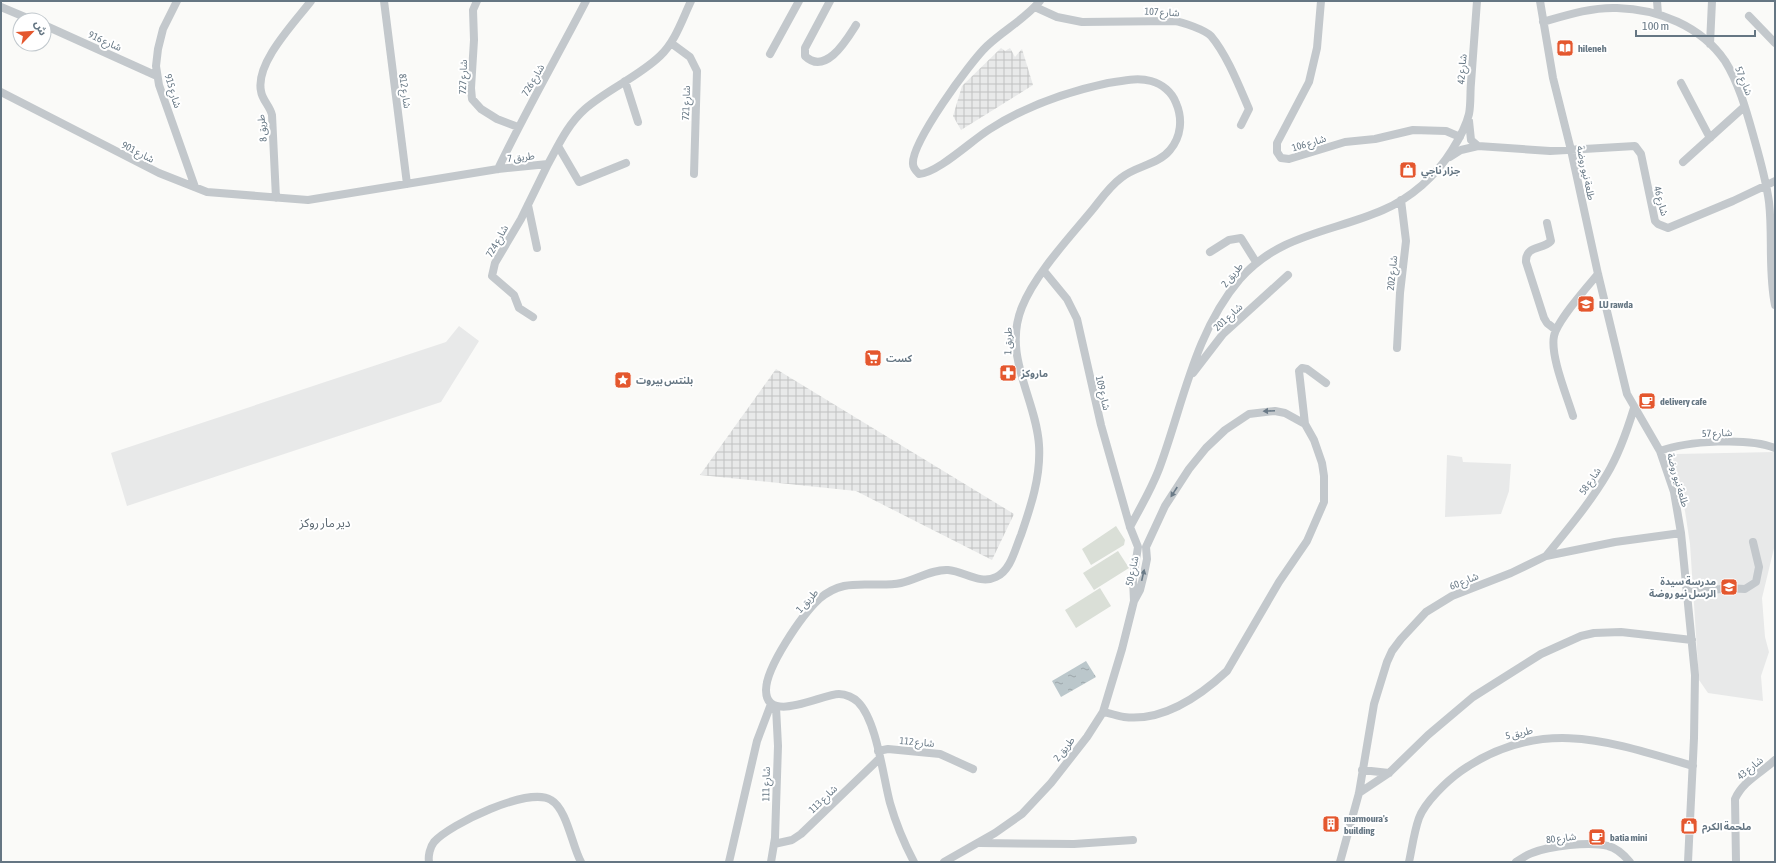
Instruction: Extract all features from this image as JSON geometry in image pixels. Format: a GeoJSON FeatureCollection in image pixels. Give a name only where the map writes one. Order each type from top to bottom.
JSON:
{"type":"FeatureCollection","features":[{"type":"Feature","properties":{"kind":"street","name":"شارع 915"},"geometry":{"type":"LineString","coordinates":[[177,1],[159,41],[156,58],[157,76],[195,187]]}},
{"type":"Feature","properties":{"kind":"street","name":"طريق 8"},"geometry":{"type":"LineString","coordinates":[[276,198],[272,115],[269,105],[261,92],[261,81],[270,56],[310,1]]}},
{"type":"Feature","properties":{"kind":"street","name":"شارع 812"},"geometry":{"type":"LineString","coordinates":[[384,1],[408,184]]}},
{"type":"Feature","properties":{"kind":"street","name":"شارع 727"},"geometry":{"type":"LineString","coordinates":[[477,1],[473,10],[474,40],[471,88],[472,99],[481,109],[497,119],[518,127]]}},
{"type":"Feature","properties":{"kind":"street","name":"شارع 726"},"geometry":{"type":"LineString","coordinates":[[498,169],[518,127],[552,68],[586,1]]}},
{"type":"Feature","properties":{"kind":"street","name":"7 طريق"},"geometry":{"type":"LineString","coordinates":[[276,198],[308,200],[498,169],[548,164],[565,132],[586,108],[660,56],[671,43],[691,1]]}},
{"type":"Feature","properties":{"kind":"street"},"geometry":{"type":"LineString","coordinates":[[770,54],[799,1]]}},
{"type":"Feature","properties":{"kind":"street"},"geometry":{"type":"LineString","coordinates":[[830,1],[805,48],[805,56],[808,59],[822,61],[828,59],[840,49],[856,25]]}},
{"type":"Feature","properties":{"kind":"street","name":"شارع 106"},"geometry":{"type":"LineString","coordinates":[[1321,1],[1318,42],[1309,82],[1277,143],[1277,152],[1281,158],[1289,159],[1345,142],[1375,139],[1413,130],[1446,131],[1460,137]]}},
{"type":"Feature","properties":{"kind":"street","name":"شارع 42"},"geometry":{"type":"LineString","coordinates":[[1460,137],[1470,112],[1477,1]]}},
{"type":"Feature","properties":{"kind":"street","name":"طلعة نيو روضة"},"geometry":{"type":"LineString","coordinates":[[1540,1],[1553,78],[1627,394],[1660,451],[1674,492],[1681,533],[1688,592],[1695,675],[1693,766],[1688,862]]}},
{"type":"Feature","properties":{"kind":"street"},"geometry":{"type":"LineString","coordinates":[[1657,1],[1658,14]]}},
{"type":"Feature","properties":{"kind":"street"},"geometry":{"type":"LineString","coordinates":[[1710,44],[1712,1]]}},
{"type":"Feature","properties":{"kind":"street","name":"شارع 107"},"geometry":{"type":"LineString","coordinates":[[1037,4],[1057,17],[1082,22],[1183,22],[1210,35],[1231,70],[1249,108],[1242,125]]}},
{"type":"Feature","properties":{"kind":"street","name":"طريق 1"},"geometry":{"type":"LineString","coordinates":[[773,705],[766,692],[767,686],[784,645],[817,601],[832,590],[851,585],[901,583],[946,570],[976,578],[991,579],[998,576],[1008,565],[1033,498],[1037,481],[1040,451],[1037,429],[1018,364],[1017,328],[1022,305],[1044,271],[1118,180],[1128,172],[1156,160],[1168,152],[1178,136],[1181,120],[1173,96],[1163,87],[1152,81],[1127,80],[1070,92],[1031,106],[988,130],[931,171],[919,174],[913,167],[913,158],[933,117],[986,47],[1037,4]]}},
{"type":"Feature","properties":{"kind":"street"},"geometry":{"type":"LineString","coordinates":[[1,7],[13,12]]}},
{"type":"Feature","properties":{"kind":"street","name":"شارع 57"},"geometry":{"type":"LineString","coordinates":[[1543,22],[1605,9],[1627,9],[1658,14],[1689,28],[1710,44],[1726,63],[1744,107],[1763,167],[1773,227],[1770,273],[1775,305]]}},
{"type":"Feature","properties":{"kind":"street"},"geometry":{"type":"LineString","coordinates":[[1749,16],[1775,43]]}},
{"type":"Feature","properties":{"kind":"street","name":"شارع 916"},"geometry":{"type":"LineString","coordinates":[[52,29],[157,76]]}},
{"type":"Feature","properties":{"kind":"street","name":"شارع 721"},"geometry":{"type":"LineString","coordinates":[[671,43],[690,57],[697,71],[694,174]]}},
{"type":"Feature","properties":{"kind":"street"},"geometry":{"type":"LineString","coordinates":[[625,82],[638,122]]}},
{"type":"Feature","properties":{"kind":"street"},"geometry":{"type":"LineString","coordinates":[[1680,83],[1710,138]]}},
{"type":"Feature","properties":{"kind":"street","name":"شارع 901"},"geometry":{"type":"LineString","coordinates":[[1,92],[159,173],[207,192],[276,198]]}},
{"type":"Feature","properties":{"kind":"street"},"geometry":{"type":"LineString","coordinates":[[1683,162],[1744,107]]}},
{"type":"Feature","properties":{"kind":"street"},"geometry":{"type":"LineString","coordinates":[[1470,112],[1470,137],[1472,143],[1478,146]]}},
{"type":"Feature","properties":{"kind":"street","name":"طريق 2"},"geometry":{"type":"LineString","coordinates":[[1130,528],[1154,483],[1188,380],[1216,313],[1240,279],[1256,262],[1276,250],[1312,233],[1367,216],[1401,200],[1420,186],[1446,160],[1460,137]]}},
{"type":"Feature","properties":{"kind":"street"},"geometry":{"type":"LineString","coordinates":[[558,146],[579,182],[626,163]]}},
{"type":"Feature","properties":{"kind":"street"},"geometry":{"type":"LineString","coordinates":[[1446,160],[1461,150],[1478,146],[1550,151],[1571,150]]}},
{"type":"Feature","properties":{"kind":"street","name":"شارع 46"},"geometry":{"type":"LineString","coordinates":[[1571,150],[1635,146],[1641,154],[1655,221],[1658,224],[1668,228],[1775,181]]}},
{"type":"Feature","properties":{"kind":"street","name":"شارع 724"},"geometry":{"type":"LineString","coordinates":[[533,316],[519,308],[514,296],[492,276],[495,263],[528,205],[548,164]]}},
{"type":"Feature","properties":{"kind":"street","name":"شارع 202"},"geometry":{"type":"LineString","coordinates":[[1397,348],[1400,293],[1406,241],[1401,200]]}},
{"type":"Feature","properties":{"kind":"street"},"geometry":{"type":"LineString","coordinates":[[528,205],[537,248]]}},
{"type":"Feature","properties":{"kind":"street"},"geometry":{"type":"LineString","coordinates":[[1547,223],[1551,241],[1530,251],[1527,254],[1526,262],[1544,318],[1547,323],[1556,330]]}},
{"type":"Feature","properties":{"kind":"street"},"geometry":{"type":"LineString","coordinates":[[1210,252],[1229,240],[1241,238],[1256,262]]}},
{"type":"Feature","properties":{"kind":"street","name":"شارع 109"},"geometry":{"type":"LineString","coordinates":[[1044,271],[1067,299],[1077,319],[1101,425],[1130,528]]}},
{"type":"Feature","properties":{"kind":"street"},"geometry":{"type":"LineString","coordinates":[[1573,416],[1558,370],[1554,339],[1556,330],[1598,274]]}},
{"type":"Feature","properties":{"kind":"street","name":"شارع 201"},"geometry":{"type":"LineString","coordinates":[[1188,380],[1223,334],[1288,275]]}},
{"type":"Feature","properties":{"kind":"street"},"geometry":{"type":"LineString","coordinates":[[1103,712],[1125,717],[1146,717],[1179,706],[1214,683],[1227,671],[1279,582],[1307,541],[1322,511],[1324,487],[1322,463],[1314,440],[1305,424],[1299,371],[1302,368],[1307,369],[1326,383]]}},
{"type":"Feature","properties":{"kind":"street","name":"شارع 58"},"geometry":{"type":"LineString","coordinates":[[1546,556],[1572,524],[1607,474],[1620,447],[1634,408]]}},
{"type":"Feature","properties":{"kind":"street"},"geometry":{"type":"LineString","coordinates":[[1142,547],[1165,506],[1189,469],[1206,448],[1225,430],[1249,414],[1275,411],[1285,413],[1305,424]]}},
{"type":"Feature","properties":{"kind":"street","name":"شارع 57"},"geometry":{"type":"LineString","coordinates":[[1660,451],[1686,444],[1752,442],[1775,448]]}},
{"type":"Feature","properties":{"kind":"street","name":"شارع 50"},"geometry":{"type":"LineString","coordinates":[[1130,528],[1142,547],[1147,559],[1140,590],[1134,601]]}},
{"type":"Feature","properties":{"kind":"street","name":"شارع 60"},"geometry":{"type":"LineString","coordinates":[[1340,862],[1359,793],[1377,691],[1392,651],[1426,612],[1438,604],[1471,588],[1511,573],[1546,556],[1615,542],[1681,533]]}},
{"type":"Feature","properties":{"kind":"street"},"geometry":{"type":"LineString","coordinates":[[1688,592],[1716,591],[1730,587],[1745,589],[1756,582],[1759,566],[1752,542]]}},
{"type":"Feature","properties":{"kind":"street","name":"طريق 2"},"geometry":{"type":"LineString","coordinates":[[944,862],[979,843],[1022,814],[1056,777],[1087,737],[1103,712],[1122,649],[1134,601]]}},
{"type":"Feature","properties":{"kind":"street"},"geometry":{"type":"LineString","coordinates":[[1359,793],[1389,773],[1428,735],[1474,697],[1535,657],[1581,636],[1606,632],[1692,640]]}},
{"type":"Feature","properties":{"kind":"street"},"geometry":{"type":"LineString","coordinates":[[729,862],[757,741],[773,705],[792,706],[840,694],[852,697],[860,703],[865,711],[879,754],[897,824],[914,862]]}},
{"type":"Feature","properties":{"kind":"street","name":"شارع 111"},"geometry":{"type":"LineString","coordinates":[[771,862],[774,844],[778,742],[773,705]]}},
{"type":"Feature","properties":{"kind":"street","name":"طريق 5"},"geometry":{"type":"LineString","coordinates":[[1409,862],[1419,816],[1433,798],[1450,778],[1468,766],[1506,746],[1527,740],[1550,738],[1606,742],[1632,747],[1693,766]]}},
{"type":"Feature","properties":{"kind":"street","name":"شارع 112"},"geometry":{"type":"LineString","coordinates":[[879,754],[888,749],[940,754],[973,770]]}},
{"type":"Feature","properties":{"kind":"street","name":"شارع 113"},"geometry":{"type":"LineString","coordinates":[[774,844],[792,840],[801,834],[879,754]]}},
{"type":"Feature","properties":{"kind":"street","name":"شارع 43"},"geometry":{"type":"LineString","coordinates":[[1736,862],[1735,799],[1739,790],[1746,783],[1775,760]]}},
{"type":"Feature","properties":{"kind":"street"},"geometry":{"type":"LineString","coordinates":[[1362,770],[1389,773]]}},
{"type":"Feature","properties":{"kind":"street"},"geometry":{"type":"LineString","coordinates":[[429,862],[428,855],[434,842],[450,830],[492,808],[522,797],[538,796],[551,800],[559,809],[581,862]]}},
{"type":"Feature","properties":{"kind":"street"},"geometry":{"type":"LineString","coordinates":[[979,843],[1074,844],[1133,840]]}},
{"type":"Feature","properties":{"kind":"street","name":"شارع 80"},"geometry":{"type":"LineString","coordinates":[[1516,862],[1532,853],[1565,846],[1584,845],[1611,847],[1630,862]]}},
{"type":"Feature","properties":{"kind":"shaded area"},"geometry":{"type":"Polygon","coordinates":[[[1001,48],[1005,51],[1010,48],[1015,57],[1022,49],[1033,85],[961,130],[953,116],[962,86],[1001,48]]]}},
{"type":"Feature","properties":{"kind":"shaded area"},"geometry":{"type":"Polygon","coordinates":[[[459,326],[479,341],[441,402],[127,506],[111,453],[446,342],[459,326]]]}},
{"type":"Feature","properties":{"kind":"shaded area"},"geometry":{"type":"Polygon","coordinates":[[[776,369],[1014,514],[992,560],[856,491],[700,475],[776,369]]]}},
{"type":"Feature","properties":{"kind":"shaded area","name":"مدرسة سيدة الرسل نيو روضة"},"geometry":{"type":"Polygon","coordinates":[[[1775,452],[1775,544],[1762,598],[1765,637],[1769,652],[1761,676],[1763,701],[1708,693],[1699,680],[1690,544],[1685,511],[1671,458],[1676,454],[1775,452]]]}},
{"type":"Feature","properties":{"kind":"shaded area"},"geometry":{"type":"Polygon","coordinates":[[[1447,455],[1462,457],[1463,462],[1511,464],[1509,491],[1501,514],[1445,517],[1447,455]]]}},
{"type":"Feature","properties":{"kind":"shaded area"},"geometry":{"type":"Polygon","coordinates":[[[1116,526],[1125,540],[1124,545],[1091,565],[1082,549],[1116,526]]]}},
{"type":"Feature","properties":{"kind":"shaded area"},"geometry":{"type":"Polygon","coordinates":[[[1118,551],[1129,568],[1094,590],[1083,573],[1118,551]]]}},
{"type":"Feature","properties":{"kind":"shaded area"},"geometry":{"type":"Polygon","coordinates":[[[1100,588],[1111,606],[1076,628],[1065,610],[1100,588]]]}},
{"type":"Feature","properties":{"kind":"water"},"geometry":{"type":"Polygon","coordinates":[[[1086,661],[1096,677],[1061,697],[1052,681],[1086,661]]]}},
{"type":"Feature","properties":{"kind":"place","name":"hileneh"},"geometry":{"type":"Point","coordinates":[1565,48]}},
{"type":"Feature","properties":{"kind":"place","name":"جزار ناجي"},"geometry":{"type":"Point","coordinates":[1408,170]}},
{"type":"Feature","properties":{"kind":"place","name":"LU rawda"},"geometry":{"type":"Point","coordinates":[1586,304]}},
{"type":"Feature","properties":{"kind":"place","name":"كست"},"geometry":{"type":"Point","coordinates":[873,358]}},
{"type":"Feature","properties":{"kind":"place","name":"ماروكز"},"geometry":{"type":"Point","coordinates":[1008,373]}},
{"type":"Feature","properties":{"kind":"place","name":"بلنتس بيروت"},"geometry":{"type":"Point","coordinates":[623,380]}},
{"type":"Feature","properties":{"kind":"place","name":"delivery cafe"},"geometry":{"type":"Point","coordinates":[1647,401]}},
{"type":"Feature","properties":{"kind":"place","name":"مدرسة سيدة الرسل نيو روضة"},"geometry":{"type":"Point","coordinates":[1729,587]}},
{"type":"Feature","properties":{"kind":"place","name":"marmoura's building"},"geometry":{"type":"Point","coordinates":[1331,824]}},
{"type":"Feature","properties":{"kind":"place","name":"ملحمة الكرم"},"geometry":{"type":"Point","coordinates":[1689,826]}},
{"type":"Feature","properties":{"kind":"place","name":"batia mini"},"geometry":{"type":"Point","coordinates":[1597,837]}},
{"type":"Feature","properties":{"kind":"district","name":"دير مار روكز"},"geometry":{"type":"Point","coordinates":[325,523]}}]}
